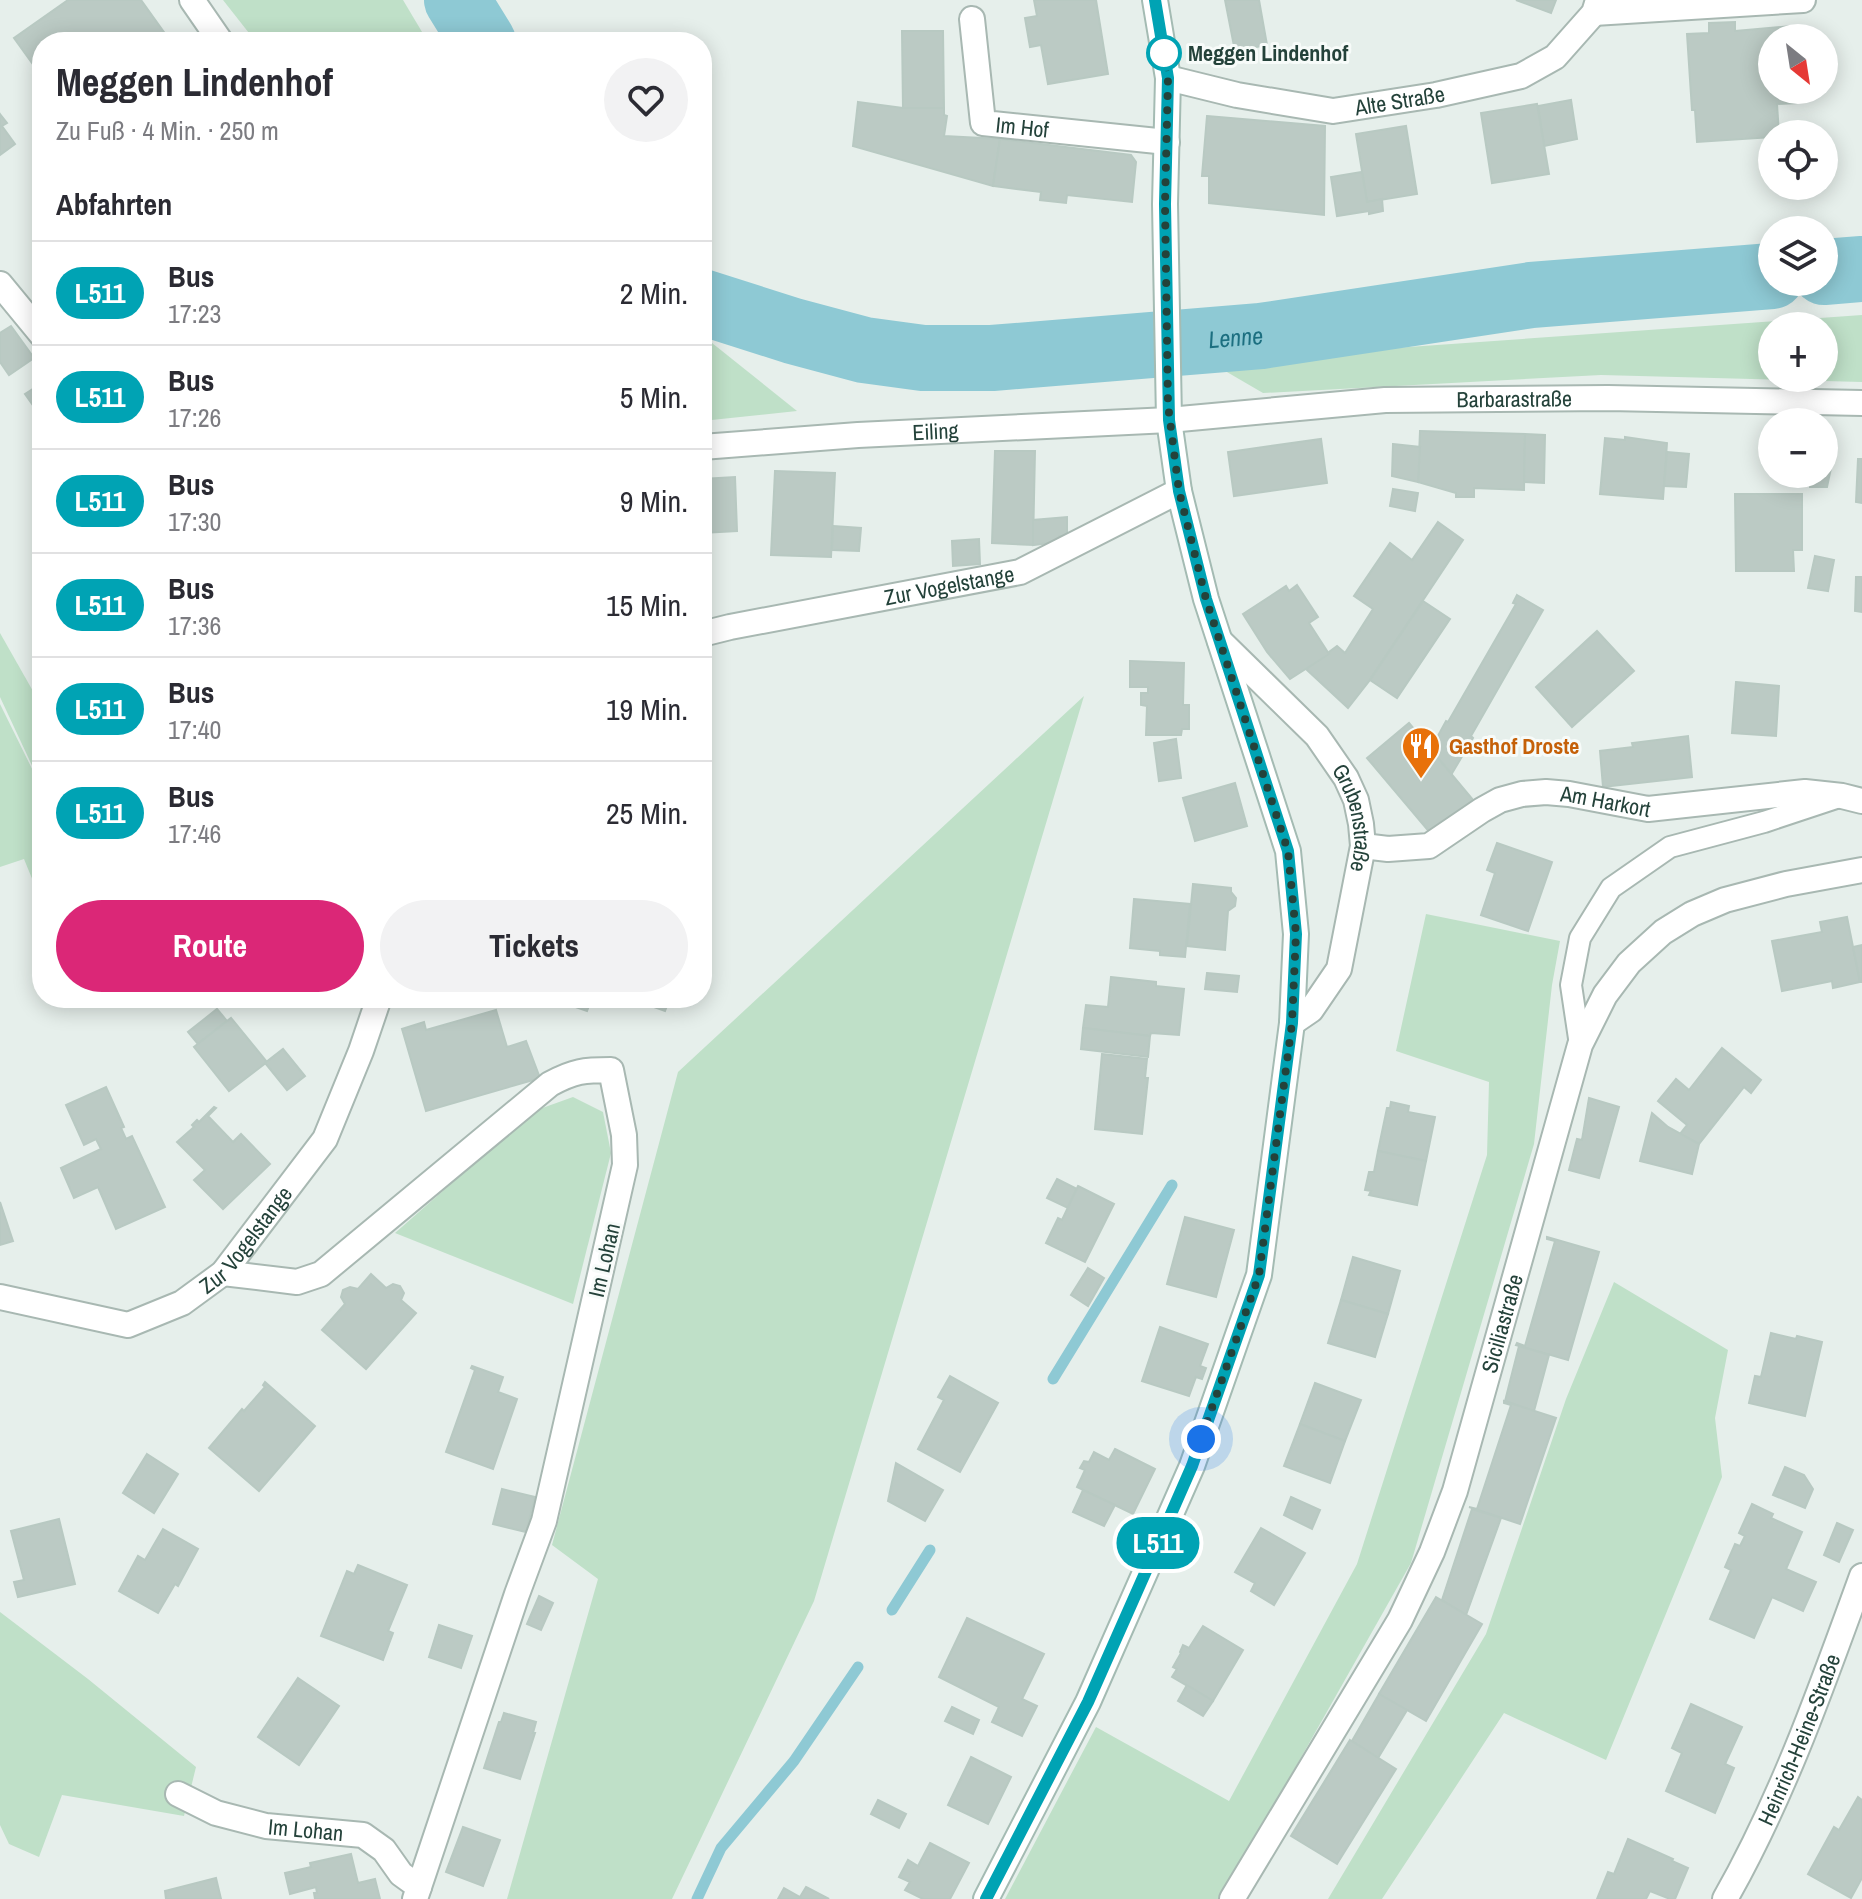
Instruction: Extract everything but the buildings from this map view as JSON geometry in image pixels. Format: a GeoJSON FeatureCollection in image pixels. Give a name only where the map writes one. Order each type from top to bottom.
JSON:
{"type":"FeatureCollection","features":[{"type":"Feature","properties":{"kind":"street"},"geometry":{"type":"LineString","coordinates":[[192,0],[214,32]]}},
{"type":"Feature","properties":{"kind":"street","name":"Grubenstraße"},"geometry":{"type":"LineString","coordinates":[[986,1899],[1088,1702],[1192,1466],[1259,1275],[1292,1023],[1296,934],[1288,851],[1206,599],[1179,491],[1168,413],[1165,204],[1168,78],[1155,0]]}},
{"type":"Feature","properties":{"kind":"street"},"geometry":{"type":"LineString","coordinates":[[1596,6],[1803,0]]}},
{"type":"Feature","properties":{"kind":"street","name":"Alte Straße"},"geometry":{"type":"LineString","coordinates":[[1168,78],[1237,95],[1333,111],[1436,95],[1521,76],[1555,57],[1596,6]]}},
{"type":"Feature","properties":{"kind":"street","name":"Im Hof"},"geometry":{"type":"LineString","coordinates":[[972,19],[983,123],[1167,142]]}},
{"type":"Feature","properties":{"kind":"street"},"geometry":{"type":"LineString","coordinates":[[0,284],[32,323]]}},
{"type":"Feature","properties":{"kind":"street","name":"Barbarastraße"},"geometry":{"type":"LineString","coordinates":[[1168,413],[1385,400],[1608,398],[1862,403]]}},
{"type":"Feature","properties":{"kind":"street","name":"Eiling"},"geometry":{"type":"LineString","coordinates":[[712,446],[1168,413]]}},
{"type":"Feature","properties":{"kind":"street","name":"Zur Vogelstange"},"geometry":{"type":"LineString","coordinates":[[712,632],[1020,572],[1179,491]]}},
{"type":"Feature","properties":{"kind":"street","name":"Grubenstraße"},"geometry":{"type":"LineString","coordinates":[[1220,641],[1317,736],[1346,778],[1356,800],[1361,824],[1363,846],[1339,969],[1311,1010],[1292,1023]]}},
{"type":"Feature","properties":{"kind":"street","name":"Am Harkort"},"geometry":{"type":"LineString","coordinates":[[1363,846],[1388,849],[1429,846],[1482,810],[1500,800],[1522,794],[1569,794],[1648,809],[1805,792],[1852,798]]}},
{"type":"Feature","properties":{"kind":"street","name":"Siciliastraße"},"geometry":{"type":"LineString","coordinates":[[1232,1899],[1400,1620],[1432,1552],[1455,1491],[1580,1045],[1605,995],[1629,963],[1663,932],[1692,914],[1725,900],[1786,884],[1862,870]]}},
{"type":"Feature","properties":{"kind":"street","name":"Zur Vogelstange"},"geometry":{"type":"LineString","coordinates":[[0,1297],[128,1325],[182,1303],[223,1273],[325,1139],[376,1008]]}},
{"type":"Feature","properties":{"kind":"street","name":"Im Lohan"},"geometry":{"type":"LineString","coordinates":[[223,1273],[297,1282],[321,1274],[550,1084],[569,1074],[611,1070],[624,1135],[625,1165],[544,1521],[417,1893]]}},
{"type":"Feature","properties":{"kind":"street","name":"Heinrich-Heine-Straße"},"geometry":{"type":"LineString","coordinates":[[1725,1899],[1751,1852],[1812,1713],[1862,1576]]}},
{"type":"Feature","properties":{"kind":"street","name":"Im Lohan"},"geometry":{"type":"LineString","coordinates":[[178,1794],[216,1813],[266,1826],[363,1835],[384,1850],[417,1893]]}},
{"type":"Feature","properties":{"kind":"lane"},"geometry":{"type":"LineString","coordinates":[[1580,1045],[1571,985],[1580,938],[1611,888],[1670,847],[1852,798]]}},
{"type":"Feature","properties":{"kind":"green space"},"geometry":{"type":"Polygon","coordinates":[[[223,0],[403,0],[422,32],[248,32],[223,0]]]}},
{"type":"Feature","properties":{"kind":"green space"},"geometry":{"type":"Polygon","coordinates":[[[1862,315],[1862,382],[1838,381],[1838,317],[1862,315]]]}},
{"type":"Feature","properties":{"kind":"green space"},"geometry":{"type":"Polygon","coordinates":[[[1758,322],[1758,379],[1601,375],[1263,393],[1208,361],[1758,322]]]}},
{"type":"Feature","properties":{"kind":"green space"},"geometry":{"type":"Polygon","coordinates":[[[712,343],[797,411],[712,420],[712,343]]]}},
{"type":"Feature","properties":{"kind":"green space"},"geometry":{"type":"Polygon","coordinates":[[[0,633],[32,689],[32,766],[0,697],[0,633]]]}},
{"type":"Feature","properties":{"kind":"green space"},"geometry":{"type":"Polygon","coordinates":[[[1084,696],[814,1601],[672,1899],[507,1899],[598,1579],[552,1545],[678,1072],[1084,696]]]}},
{"type":"Feature","properties":{"kind":"green space"},"geometry":{"type":"Polygon","coordinates":[[[0,704],[32,769],[32,879],[24,859],[0,867],[0,704]]]}},
{"type":"Feature","properties":{"kind":"green space"},"geometry":{"type":"Polygon","coordinates":[[[1426,914],[1560,941],[1534,1144],[1411,1563],[1221,1899],[1005,1899],[1096,1727],[1229,1801],[1357,1564],[1487,1155],[1489,1082],[1396,1051],[1426,914]]]}},
{"type":"Feature","properties":{"kind":"green space"},"geometry":{"type":"Polygon","coordinates":[[[573,1097],[603,1112],[611,1153],[573,1304],[395,1233],[534,1111],[573,1097]]]}},
{"type":"Feature","properties":{"kind":"green space"},"geometry":{"type":"Polygon","coordinates":[[[1614,1282],[1728,1350],[1715,1418],[1722,1477],[1606,1760],[1504,1713],[1382,1899],[1328,1899],[1486,1634],[1566,1399],[1614,1282]]]}},
{"type":"Feature","properties":{"kind":"green space"},"geometry":{"type":"Polygon","coordinates":[[[0,1612],[196,1767],[184,1816],[62,1795],[39,1857],[9,1844],[0,1825],[0,1612]]]}},
{"type":"Feature","properties":{"kind":"waterway","name":"Lenne"},"geometry":{"type":"LineString","coordinates":[[457,0],[477,32]]}},
{"type":"Feature","properties":{"kind":"waterway","name":"Lenne"},"geometry":{"type":"LineString","coordinates":[[1838,271],[1862,269]]}},
{"type":"Feature","properties":{"kind":"waterway","name":"Lenne"},"geometry":{"type":"LineString","coordinates":[[712,305],[864,350],[923,358],[992,358],[1261,336],[1531,295],[1758,277]]}},
{"type":"Feature","properties":{"kind":"waterway"},"geometry":{"type":"LineString","coordinates":[[1053,1379],[1172,1185]]}},
{"type":"Feature","properties":{"kind":"waterway"},"geometry":{"type":"LineString","coordinates":[[892,1610],[930,1550]]}},
{"type":"Feature","properties":{"kind":"waterway"},"geometry":{"type":"LineString","coordinates":[[697,1899],[721,1848],[794,1761],[858,1667]]}},
{"type":"Feature","properties":{"kind":"bus line","name":"L511"},"geometry":{"type":"LineString","coordinates":[[986,1899],[1088,1702],[1192,1466],[1259,1275],[1292,1023],[1296,934],[1288,851],[1206,599],[1179,491],[1169,420],[1165,204],[1168,78],[1155,0]]}},
{"type":"Feature","properties":{"kind":"place","name":"Meggen Lindenhof"},"geometry":{"type":"Point","coordinates":[1164,53]}},
{"type":"Feature","properties":{"kind":"place","name":"Gasthof Droste"},"geometry":{"type":"Point","coordinates":[1421,780]}},
{"type":"Feature","properties":{"kind":"route"},"geometry":{"type":"LineString","coordinates":[[1164,53],[1168,78],[1165,204],[1168,405],[1179,491],[1206,599],[1288,851],[1296,934],[1292,1023],[1259,1275],[1201,1439]]}}]}
